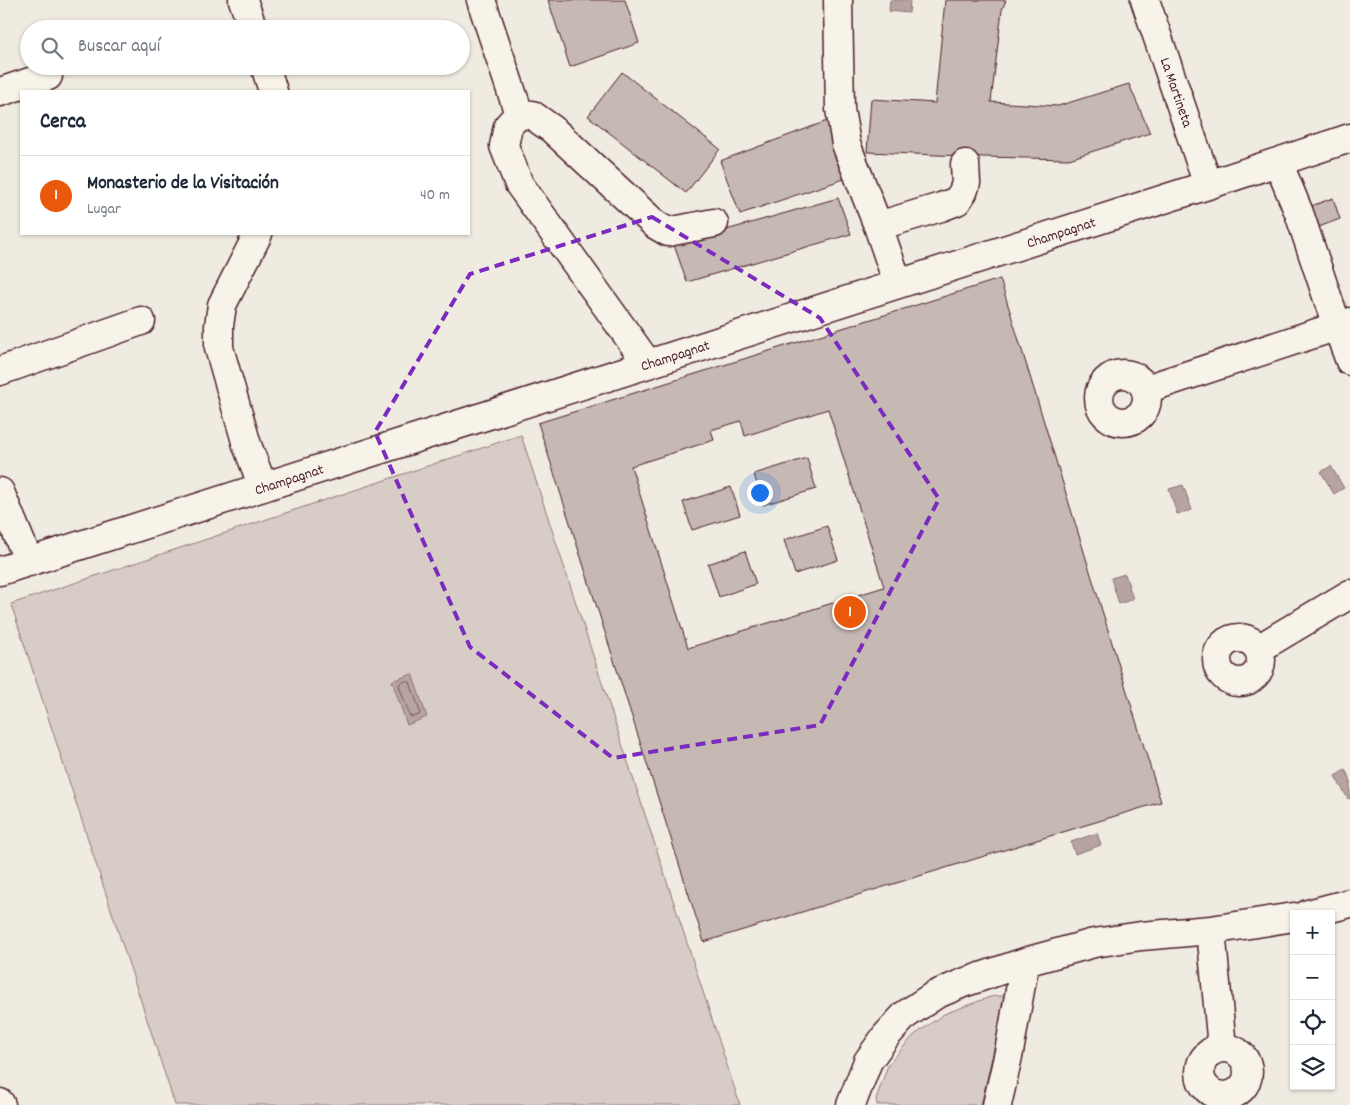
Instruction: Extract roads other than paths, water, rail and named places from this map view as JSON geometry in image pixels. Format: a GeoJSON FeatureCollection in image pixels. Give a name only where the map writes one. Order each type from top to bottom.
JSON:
{"type":"FeatureCollection","features":[{"type":"Feature","properties":{"kind":"street"},"geometry":{"type":"LineString","coordinates":[[243,0],[250,20]]}},
{"type":"Feature","properties":{"kind":"street"},"geometry":{"type":"LineString","coordinates":[[481,0],[519,114]]}},
{"type":"Feature","properties":{"kind":"street"},"geometry":{"type":"LineString","coordinates":[[838,0],[840,109],[844,135],[898,284]]}},
{"type":"Feature","properties":{"kind":"street","name":"La Martineta"},"geometry":{"type":"LineString","coordinates":[[1145,0],[1208,185]]}},
{"type":"Feature","properties":{"kind":"street"},"geometry":{"type":"LineString","coordinates":[[268,75],[273,90]]}},
{"type":"Feature","properties":{"kind":"street"},"geometry":{"type":"LineString","coordinates":[[0,92],[48,76]]}},
{"type":"Feature","properties":{"kind":"street"},"geometry":{"type":"LineString","coordinates":[[519,114],[532,115],[552,129],[656,225],[668,232],[714,223]]}},
{"type":"Feature","properties":{"kind":"street"},"geometry":{"type":"LineString","coordinates":[[519,114],[508,126],[504,146],[519,184],[648,364]]}},
{"type":"Feature","properties":{"kind":"street","name":"Champagnat"},"geometry":{"type":"LineString","coordinates":[[0,571],[1350,138]]}},
{"type":"Feature","properties":{"kind":"street"},"geometry":{"type":"LineString","coordinates":[[1278,162],[1343,324],[1350,361]]}},
{"type":"Feature","properties":{"kind":"street"},"geometry":{"type":"LineString","coordinates":[[878,226],[957,201],[966,183],[965,164]]}},
{"type":"Feature","properties":{"kind":"street"},"geometry":{"type":"LineString","coordinates":[[257,235],[222,305],[219,326],[219,348],[247,445],[262,487]]}},
{"type":"Feature","properties":{"kind":"street"},"geometry":{"type":"LineString","coordinates":[[0,371],[141,321]]}},
{"type":"Feature","properties":{"kind":"street"},"geometry":{"type":"LineString","coordinates":[[1146,389],[1343,324]]}},
{"type":"Feature","properties":{"kind":"street"},"geometry":{"type":"LineString","coordinates":[[0,492],[29,562]]}},
{"type":"Feature","properties":{"kind":"street"},"geometry":{"type":"LineString","coordinates":[[1258,649],[1350,594]]}},
{"type":"Feature","properties":{"kind":"street"},"geometry":{"type":"LineString","coordinates":[[1323,910],[1350,903]]}},
{"type":"Feature","properties":{"kind":"street"},"geometry":{"type":"LineString","coordinates":[[851,1105],[868,1061],[886,1036],[906,1015],[935,995],[963,983],[1025,962],[1094,943],[1141,936],[1211,930],[1290,918]]}},
{"type":"Feature","properties":{"kind":"street"},"geometry":{"type":"LineString","coordinates":[[1211,930],[1222,1048]]}},
{"type":"Feature","properties":{"kind":"street"},"geometry":{"type":"LineString","coordinates":[[997,1105],[1009,1052],[1025,962]]}},
{"type":"Feature","properties":{"kind":"water"},"geometry":{"type":"Polygon","coordinates":[[[890,0],[910,0],[909,13],[889,11],[890,0]]]}},
{"type":"Feature","properties":{"kind":"water"},"geometry":{"type":"Polygon","coordinates":[[[1331,466],[1344,488],[1334,494],[1321,472],[1331,466]]]}},
{"type":"Feature","properties":{"kind":"water"},"geometry":{"type":"Polygon","coordinates":[[[1183,485],[1192,510],[1177,514],[1169,489],[1183,485]]]}},
{"type":"Feature","properties":{"kind":"water"},"geometry":{"type":"Polygon","coordinates":[[[1125,574],[1133,599],[1119,604],[1111,578],[1125,574]]]}},
{"type":"Feature","properties":{"kind":"water"},"geometry":{"type":"Polygon","coordinates":[[[412,674],[427,717],[407,725],[392,681],[412,674]]]}},
{"type":"Feature","properties":{"kind":"water"},"geometry":{"type":"Polygon","coordinates":[[[1345,770],[1350,778],[1350,798],[1348,799],[1335,776],[1345,770]]]}},
{"type":"Feature","properties":{"kind":"water"},"geometry":{"type":"Polygon","coordinates":[[[1097,833],[1101,845],[1075,854],[1071,842],[1097,833]]]}},
{"type":"Feature","properties":{"kind":"place","name":"Monasterio de la Visitación"},"geometry":{"type":"Point","coordinates":[850,612]}}]}
